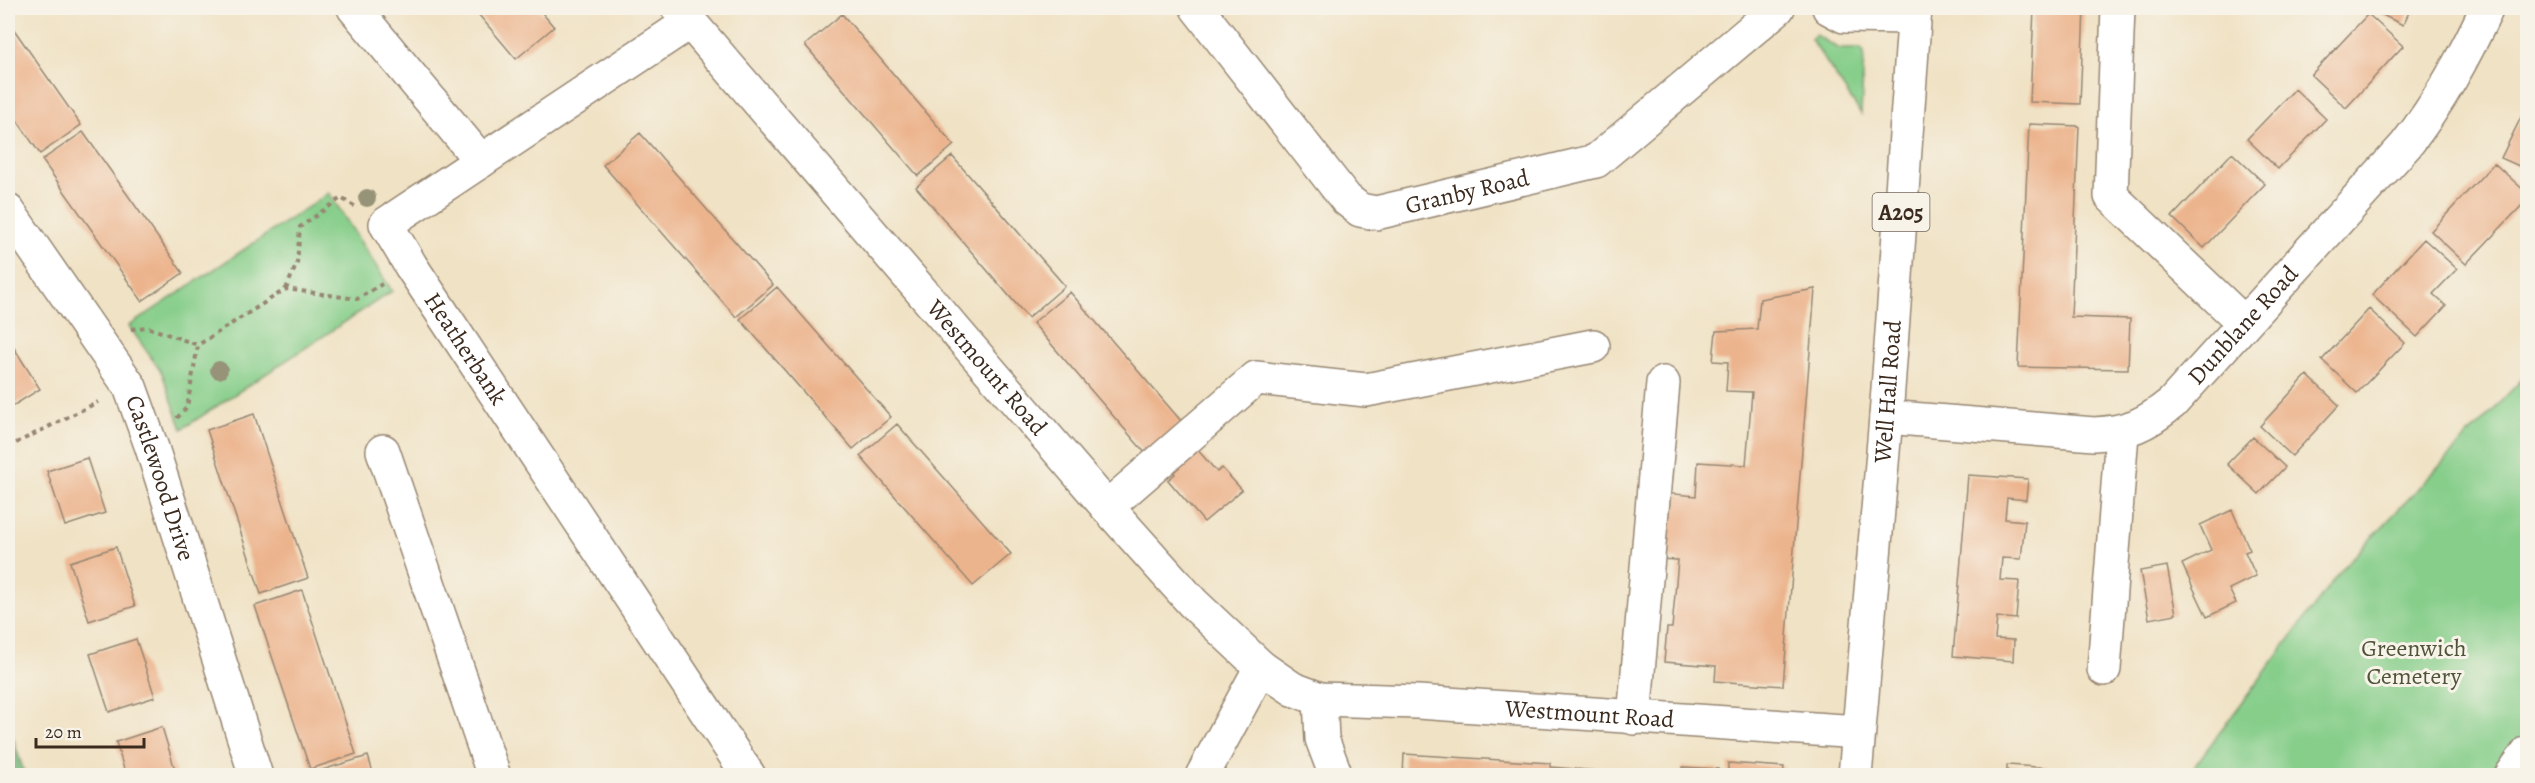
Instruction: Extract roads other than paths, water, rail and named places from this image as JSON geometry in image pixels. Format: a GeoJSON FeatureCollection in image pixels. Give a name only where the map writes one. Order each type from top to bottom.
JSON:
{"type":"FeatureCollection","features":[{"type":"Feature","properties":{"kind":"main road"},"geometry":{"type":"LineString","coordinates":[[354,8],[482,161],[684,15]]}},
{"type":"Feature","properties":{"kind":"main road","name":"Granby Road"},"geometry":{"type":"LineString","coordinates":[[1197,8],[1346,199],[1360,210],[1376,213],[1580,167],[1596,161],[1778,8]]}},
{"type":"Feature","properties":{"kind":"main road"},"geometry":{"type":"LineString","coordinates":[[1829,8],[1844,16],[1915,12]]}},
{"type":"Feature","properties":{"kind":"main road"},"geometry":{"type":"LineString","coordinates":[[2118,8],[2111,196],[2244,323]]}},
{"type":"Feature","properties":{"kind":"main road","name":"Dunblane Road"},"geometry":{"type":"LineString","coordinates":[[1886,417],[2094,434],[2122,433],[2151,421],[2172,404],[2418,129],[2436,106],[2461,63],[2487,8]]}},
{"type":"Feature","properties":{"kind":"main road","name":"Well Hall Road"},"geometry":{"type":"LineString","coordinates":[[1855,776],[1886,417],[1915,12]]}},
{"type":"Feature","properties":{"kind":"main road","name":"Westmount Road"},"geometry":{"type":"LineString","coordinates":[[684,15],[1107,507],[1193,603],[1262,667],[1293,688],[1320,699],[1418,702],[1858,732]]}},
{"type":"Feature","properties":{"kind":"main road","name":"Heatherbank"},"geometry":{"type":"LineString","coordinates":[[482,161],[386,224],[411,266],[749,776]]}},
{"type":"Feature","properties":{"kind":"main road","name":"Castlewood Drive"},"geometry":{"type":"LineString","coordinates":[[8,211],[130,387],[152,448],[256,776]]}},
{"type":"Feature","properties":{"kind":"main road"},"geometry":{"type":"LineString","coordinates":[[1107,507],[1256,378],[1366,390],[1593,346]]}},
{"type":"Feature","properties":{"kind":"main road"},"geometry":{"type":"LineString","coordinates":[[1634,718],[1663,383]]}},
{"type":"Feature","properties":{"kind":"main road"},"geometry":{"type":"LineString","coordinates":[[2104,669],[2122,433]]}},
{"type":"Feature","properties":{"kind":"main road"},"geometry":{"type":"LineString","coordinates":[[383,451],[494,776]]}},
{"type":"Feature","properties":{"kind":"main road"},"geometry":{"type":"LineString","coordinates":[[1202,776],[1262,667]]}},
{"type":"Feature","properties":{"kind":"main road"},"geometry":{"type":"LineString","coordinates":[[1320,699],[1322,739],[1336,776]]}},
{"type":"Feature","properties":{"kind":"main road"},"geometry":{"type":"LineString","coordinates":[[2511,776],[2528,752]]}},
{"type":"Feature","properties":{"kind":"park label","name":"Greenwich Cemetery"},"geometry":{"type":"Point","coordinates":[2414,662]}}]}
